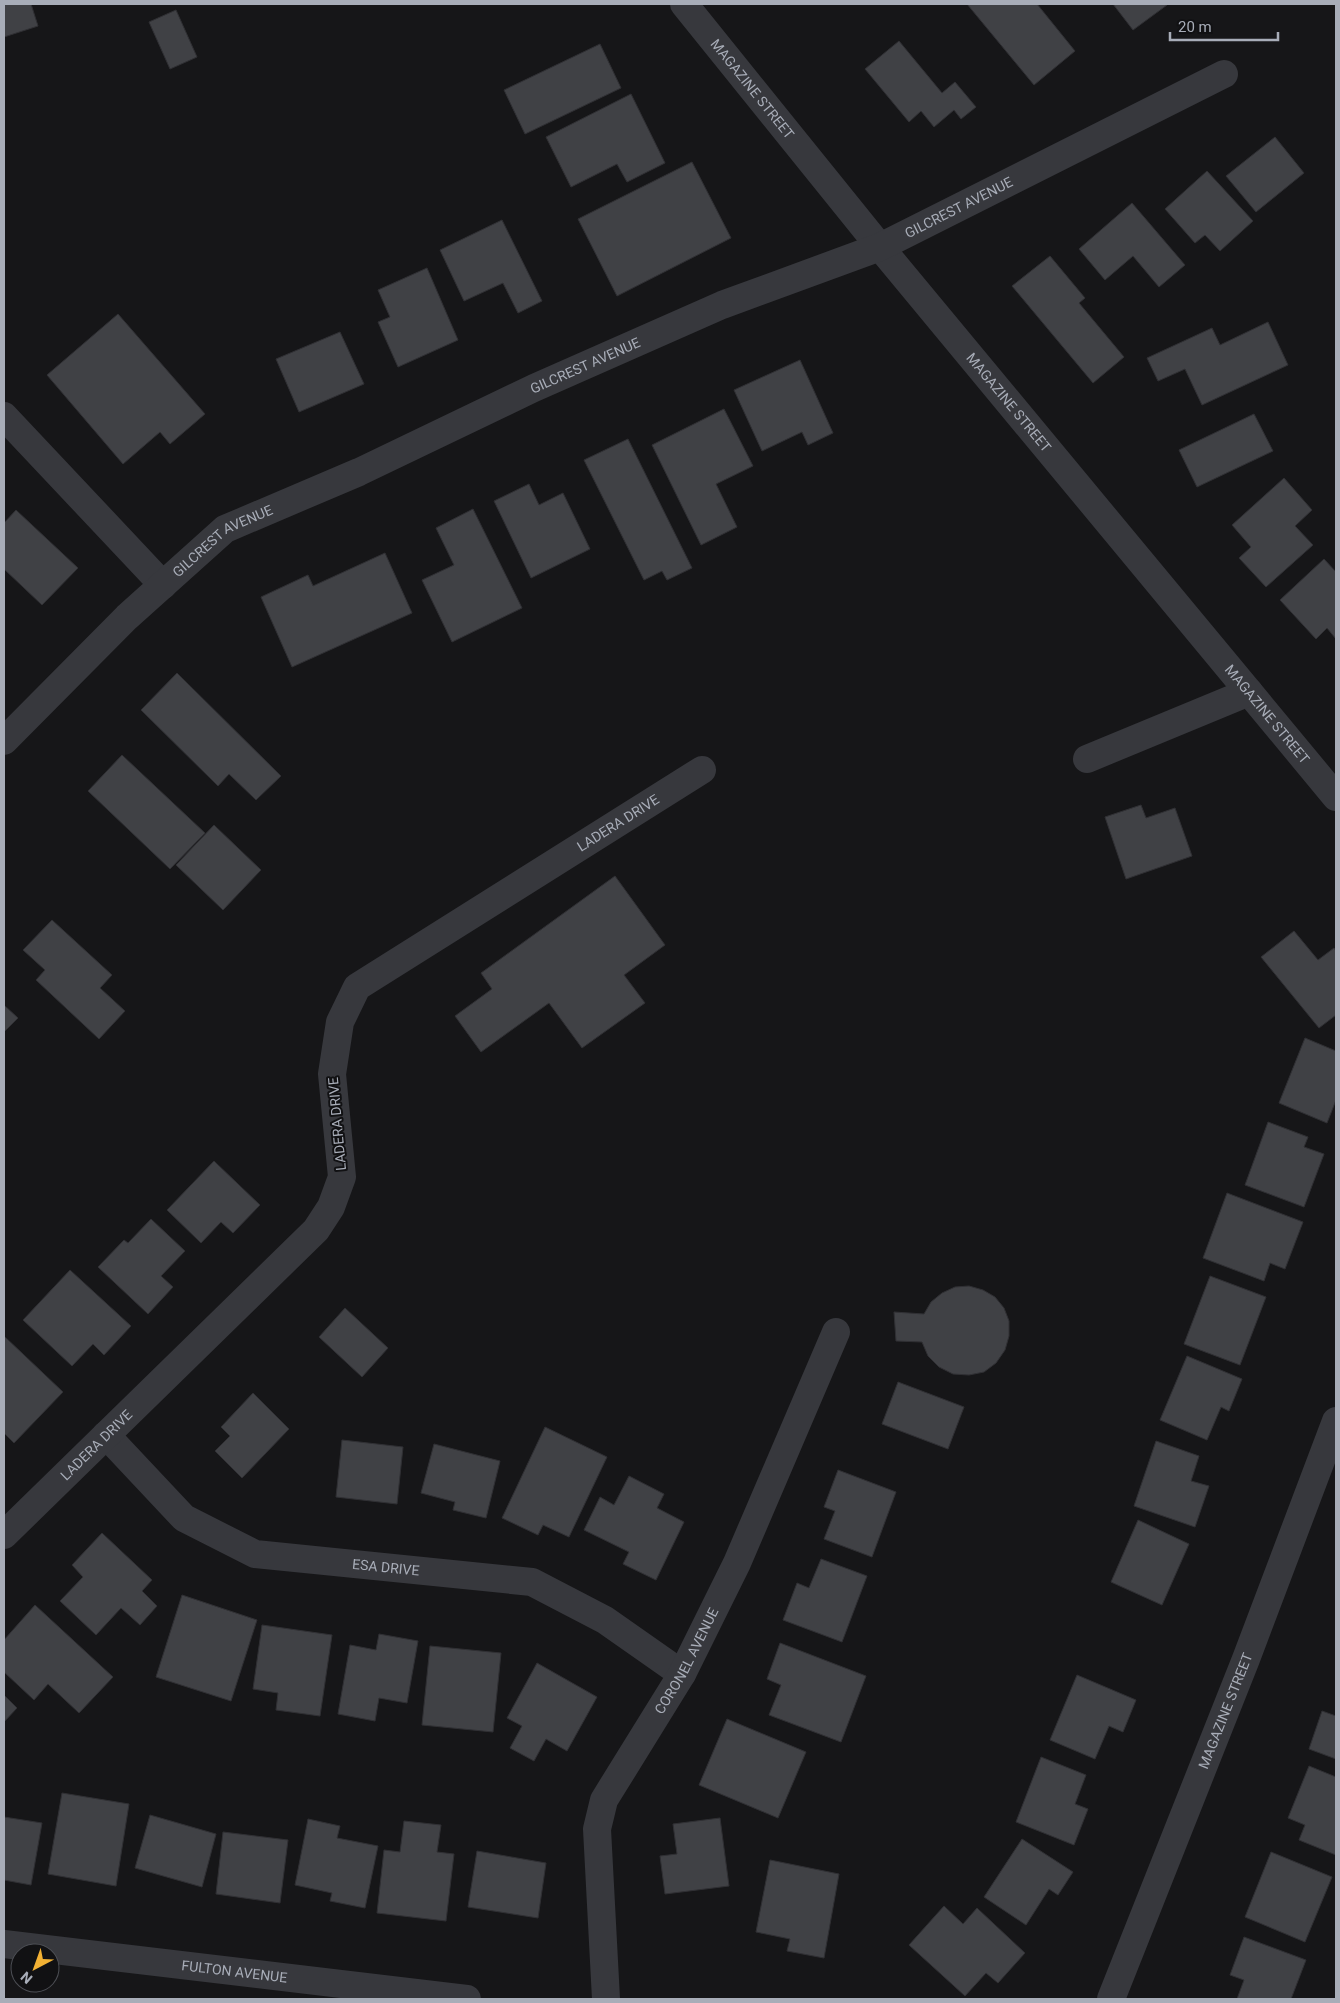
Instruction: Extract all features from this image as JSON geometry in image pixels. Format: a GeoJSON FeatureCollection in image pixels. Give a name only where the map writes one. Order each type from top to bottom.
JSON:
{"type":"FeatureCollection","features":[{"type":"Feature","properties":{"kind":"street","name":"MAGAZINE STREET"},"geometry":{"type":"LineString","coordinates":[[684,4],[880,247],[1336,797]]}},
{"type":"Feature","properties":{"kind":"street","name":"GILCREST AVENUE"},"geometry":{"type":"LineString","coordinates":[[4,741],[127,617],[225,529],[359,472],[534,388],[722,305],[880,247],[1224,74]]}},
{"type":"Feature","properties":{"kind":"street"},"geometry":{"type":"LineString","coordinates":[[4,416],[163,585]]}},
{"type":"Feature","properties":{"kind":"street"},"geometry":{"type":"LineString","coordinates":[[1087,759],[1249,692]]}},
{"type":"Feature","properties":{"kind":"street","name":"LADERA DRIVE"},"geometry":{"type":"LineString","coordinates":[[4,1535],[316,1230],[331,1207],[342,1177],[332,1074],[340,1022],[357,987],[702,770]]}},
{"type":"Feature","properties":{"kind":"street","name":"CORONEL AVENUE"},"geometry":{"type":"LineString","coordinates":[[606,1999],[598,1829],[604,1800],[682,1674],[738,1563],[836,1332]]}},
{"type":"Feature","properties":{"kind":"street","name":"MAGAZINE STREET"},"geometry":{"type":"LineString","coordinates":[[1111,1999],[1246,1659],[1336,1422]]}},
{"type":"Feature","properties":{"kind":"street","name":"ESA DRIVE"},"geometry":{"type":"LineString","coordinates":[[106,1436],[184,1518],[255,1554],[532,1582],[605,1620],[682,1674]]}},
{"type":"Feature","properties":{"kind":"street","name":"FULTON AVENUE"},"geometry":{"type":"LineString","coordinates":[[4,1944],[467,1999]]}},
{"type":"Feature","properties":{"kind":"building"},"geometry":{"type":"Polygon","coordinates":[[[4,4],[31,4],[38,26],[4,37],[4,4]]]}},
{"type":"Feature","properties":{"kind":"building"},"geometry":{"type":"Polygon","coordinates":[[[967,4],[1037,4],[1075,51],[1034,85],[967,4]]]}},
{"type":"Feature","properties":{"kind":"building"},"geometry":{"type":"Polygon","coordinates":[[[1113,4],[1166,4],[1167,5],[1133,30],[1113,4]]]}},
{"type":"Feature","properties":{"kind":"building"},"geometry":{"type":"Polygon","coordinates":[[[176,10],[197,57],[170,69],[149,22],[176,10]]]}},
{"type":"Feature","properties":{"kind":"building"},"geometry":{"type":"Polygon","coordinates":[[[899,41],[942,93],[955,82],[976,107],[961,119],[954,110],[934,127],[921,111],[909,122],[865,69],[899,41]]]}},
{"type":"Feature","properties":{"kind":"building"},"geometry":{"type":"Polygon","coordinates":[[[600,44],[621,88],[525,134],[504,90],[600,44]]]}},
{"type":"Feature","properties":{"kind":"building"},"geometry":{"type":"Polygon","coordinates":[[[631,94],[665,163],[627,182],[617,164],[571,187],[546,137],[631,94]]]}},
{"type":"Feature","properties":{"kind":"building"},"geometry":{"type":"Polygon","coordinates":[[[1275,137],[1304,173],[1256,212],[1226,176],[1275,137]]]}},
{"type":"Feature","properties":{"kind":"building"},"geometry":{"type":"Polygon","coordinates":[[[692,162],[731,238],[617,296],[578,219],[692,162]]]}},
{"type":"Feature","properties":{"kind":"building"},"geometry":{"type":"Polygon","coordinates":[[[1207,171],[1253,221],[1220,251],[1205,235],[1195,243],[1165,209],[1207,171]]]}},
{"type":"Feature","properties":{"kind":"building"},"geometry":{"type":"Polygon","coordinates":[[[1132,203],[1185,265],[1159,287],[1133,256],[1105,280],[1079,249],[1132,203]]]}},
{"type":"Feature","properties":{"kind":"building"},"geometry":{"type":"Polygon","coordinates":[[[502,220],[542,301],[518,313],[503,283],[464,301],[440,250],[502,220]]]}},
{"type":"Feature","properties":{"kind":"building"},"geometry":{"type":"Polygon","coordinates":[[[1050,256],[1085,298],[1079,303],[1124,357],[1093,383],[1012,286],[1050,256]]]}},
{"type":"Feature","properties":{"kind":"building"},"geometry":{"type":"Polygon","coordinates":[[[427,268],[458,340],[398,367],[378,322],[390,317],[378,290],[427,268]]]}},
{"type":"Feature","properties":{"kind":"building"},"geometry":{"type":"Polygon","coordinates":[[[118,314],[205,414],[170,444],[160,432],[123,464],[47,375],[118,314]]]}},
{"type":"Feature","properties":{"kind":"building"},"geometry":{"type":"Polygon","coordinates":[[[1268,322],[1288,365],[1202,405],[1185,369],[1158,381],[1147,358],[1212,328],[1220,345],[1268,322]]]}},
{"type":"Feature","properties":{"kind":"building"},"geometry":{"type":"Polygon","coordinates":[[[340,332],[364,384],[299,412],[276,359],[340,332]]]}},
{"type":"Feature","properties":{"kind":"building"},"geometry":{"type":"Polygon","coordinates":[[[800,360],[833,433],[808,445],[802,432],[762,451],[734,390],[800,360]]]}},
{"type":"Feature","properties":{"kind":"building"},"geometry":{"type":"Polygon","coordinates":[[[724,409],[753,466],[716,484],[737,527],[701,545],[652,445],[724,409]]]}},
{"type":"Feature","properties":{"kind":"building"},"geometry":{"type":"Polygon","coordinates":[[[1254,414],[1273,451],[1197,487],[1179,450],[1254,414]]]}},
{"type":"Feature","properties":{"kind":"building"},"geometry":{"type":"Polygon","coordinates":[[[628,439],[692,568],[667,580],[662,571],[644,580],[584,460],[628,439]]]}},
{"type":"Feature","properties":{"kind":"building"},"geometry":{"type":"Polygon","coordinates":[[[1284,478],[1312,510],[1295,526],[1313,545],[1266,587],[1239,558],[1251,547],[1232,525],[1284,478]]]}},
{"type":"Feature","properties":{"kind":"building"},"geometry":{"type":"Polygon","coordinates":[[[529,484],[539,505],[563,493],[590,549],[531,578],[494,501],[529,484]]]}},
{"type":"Feature","properties":{"kind":"building"},"geometry":{"type":"Polygon","coordinates":[[[473,509],[522,608],[452,642],[422,580],[454,565],[436,528],[473,509]]]}},
{"type":"Feature","properties":{"kind":"building"},"geometry":{"type":"Polygon","coordinates":[[[16,510],[78,568],[42,605],[4,569],[4,523],[16,510]]]}},
{"type":"Feature","properties":{"kind":"building"},"geometry":{"type":"Polygon","coordinates":[[[385,553],[412,613],[292,667],[261,597],[308,575],[313,586],[385,553]]]}},
{"type":"Feature","properties":{"kind":"building"},"geometry":{"type":"Polygon","coordinates":[[[1324,559],[1336,572],[1336,639],[1327,628],[1316,639],[1280,600],[1324,559]]]}},
{"type":"Feature","properties":{"kind":"building"},"geometry":{"type":"Polygon","coordinates":[[[177,673],[281,776],[256,800],[229,774],[218,786],[141,710],[177,673]]]}},
{"type":"Feature","properties":{"kind":"building"},"geometry":{"type":"Polygon","coordinates":[[[122,755],[205,833],[170,869],[88,791],[122,755]]]}},
{"type":"Feature","properties":{"kind":"building"},"geometry":{"type":"Polygon","coordinates":[[[1141,805],[1146,818],[1175,808],[1192,856],[1126,879],[1105,817],[1141,805]]]}},
{"type":"Feature","properties":{"kind":"building"},"geometry":{"type":"Polygon","coordinates":[[[214,825],[261,870],[223,910],[176,865],[214,825]]]}},
{"type":"Feature","properties":{"kind":"building"},"geometry":{"type":"Polygon","coordinates":[[[615,876],[665,945],[624,975],[645,1003],[582,1048],[549,1003],[481,1052],[455,1016],[492,989],[481,973],[615,876]]]}},
{"type":"Feature","properties":{"kind":"building"},"geometry":{"type":"Polygon","coordinates":[[[52,920],[112,975],[100,988],[125,1011],[99,1039],[36,980],[45,970],[23,950],[52,920]]]}},
{"type":"Feature","properties":{"kind":"building"},"geometry":{"type":"Polygon","coordinates":[[[1294,931],[1318,960],[1334,948],[1336,951],[1336,1015],[1319,1028],[1261,957],[1294,931]]]}},
{"type":"Feature","properties":{"kind":"building"},"geometry":{"type":"Polygon","coordinates":[[[4,1005],[18,1018],[4,1032],[4,1005]]]}},
{"type":"Feature","properties":{"kind":"building"},"geometry":{"type":"Polygon","coordinates":[[[1305,1038],[1336,1051],[1336,1100],[1327,1123],[1279,1103],[1305,1038]]]}},
{"type":"Feature","properties":{"kind":"building"},"geometry":{"type":"Polygon","coordinates":[[[1268,1122],[1308,1137],[1304,1147],[1324,1154],[1304,1207],[1245,1185],[1268,1122]]]}},
{"type":"Feature","properties":{"kind":"building"},"geometry":{"type":"Polygon","coordinates":[[[214,1161],[260,1205],[233,1233],[221,1222],[201,1243],[167,1210],[214,1161]]]}},
{"type":"Feature","properties":{"kind":"building"},"geometry":{"type":"Polygon","coordinates":[[[1227,1193],[1303,1222],[1285,1269],[1270,1263],[1264,1281],[1203,1258],[1227,1193]]]}},
{"type":"Feature","properties":{"kind":"building"},"geometry":{"type":"Polygon","coordinates":[[[151,1219],[185,1251],[161,1276],[173,1287],[148,1314],[98,1267],[124,1240],[128,1243],[151,1219]]]}},
{"type":"Feature","properties":{"kind":"building"},"geometry":{"type":"Polygon","coordinates":[[[70,1270],[131,1326],[104,1355],[93,1344],[72,1366],[23,1320],[70,1270]]]}},
{"type":"Feature","properties":{"kind":"building"},"geometry":{"type":"Polygon","coordinates":[[[1210,1276],[1266,1297],[1240,1365],[1184,1344],[1210,1276]]]}},
{"type":"Feature","properties":{"kind":"building"},"geometry":{"type":"Polygon","coordinates":[[[969,1286],[983,1290],[995,1297],[1004,1308],[1009,1321],[1009,1336],[1005,1350],[996,1363],[984,1372],[969,1375],[953,1374],[939,1367],[928,1356],[922,1342],[896,1341],[894,1312],[924,1314],[931,1302],[942,1293],[955,1287],[969,1286]]]}},
{"type":"Feature","properties":{"kind":"building"},"geometry":{"type":"Polygon","coordinates":[[[345,1308],[388,1348],[362,1377],[319,1337],[345,1308]]]}},
{"type":"Feature","properties":{"kind":"building"},"geometry":{"type":"Polygon","coordinates":[[[4,1336],[63,1392],[14,1443],[4,1433],[4,1336]]]}},
{"type":"Feature","properties":{"kind":"building"},"geometry":{"type":"Polygon","coordinates":[[[1187,1356],[1242,1379],[1229,1411],[1221,1407],[1207,1440],[1160,1420],[1187,1356]]]}},
{"type":"Feature","properties":{"kind":"building"},"geometry":{"type":"Polygon","coordinates":[[[898,1382],[964,1407],[948,1449],[882,1424],[898,1382]]]}},
{"type":"Feature","properties":{"kind":"building"},"geometry":{"type":"Polygon","coordinates":[[[253,1393],[289,1429],[242,1478],[215,1451],[230,1436],[221,1427],[253,1393]]]}},
{"type":"Feature","properties":{"kind":"building"},"geometry":{"type":"Polygon","coordinates":[[[545,1427],[607,1457],[569,1537],[543,1525],[538,1535],[502,1518],[545,1427]]]}},
{"type":"Feature","properties":{"kind":"building"},"geometry":{"type":"Polygon","coordinates":[[[342,1440],[403,1447],[397,1504],[336,1497],[342,1440]]]}},
{"type":"Feature","properties":{"kind":"building"},"geometry":{"type":"Polygon","coordinates":[[[1156,1441],[1199,1456],[1191,1481],[1209,1486],[1195,1527],[1134,1506],[1156,1441]]]}},
{"type":"Feature","properties":{"kind":"building"},"geometry":{"type":"Polygon","coordinates":[[[434,1444],[500,1461],[486,1518],[453,1510],[455,1502],[421,1493],[434,1444]]]}},
{"type":"Feature","properties":{"kind":"building"},"geometry":{"type":"Polygon","coordinates":[[[838,1470],[896,1492],[872,1557],[824,1539],[835,1511],[824,1507],[838,1470]]]}},
{"type":"Feature","properties":{"kind":"building"},"geometry":{"type":"Polygon","coordinates":[[[629,1476],[664,1494],[657,1508],[684,1522],[656,1580],[623,1564],[629,1552],[584,1530],[600,1497],[614,1505],[629,1476]]]}},
{"type":"Feature","properties":{"kind":"building"},"geometry":{"type":"Polygon","coordinates":[[[1138,1520],[1189,1544],[1162,1605],[1111,1582],[1138,1520]]]}},
{"type":"Feature","properties":{"kind":"building"},"geometry":{"type":"Polygon","coordinates":[[[102,1533],[152,1580],[142,1591],[157,1606],[140,1625],[121,1608],[96,1635],[60,1601],[83,1577],[72,1565],[102,1533]]]}},
{"type":"Feature","properties":{"kind":"building"},"geometry":{"type":"Polygon","coordinates":[[[821,1559],[867,1576],[842,1642],[783,1620],[797,1583],[809,1588],[821,1559]]]}},
{"type":"Feature","properties":{"kind":"building"},"geometry":{"type":"Polygon","coordinates":[[[182,1595],[257,1620],[231,1701],[156,1677],[182,1595]]]}},
{"type":"Feature","properties":{"kind":"building"},"geometry":{"type":"Polygon","coordinates":[[[35,1605],[113,1677],[79,1713],[48,1684],[34,1700],[4,1672],[4,1640],[35,1605]]]}},
{"type":"Feature","properties":{"kind":"building"},"geometry":{"type":"Polygon","coordinates":[[[262,1625],[332,1635],[320,1716],[276,1710],[278,1693],[253,1689],[262,1625]]]}},
{"type":"Feature","properties":{"kind":"building"},"geometry":{"type":"Polygon","coordinates":[[[379,1634],[418,1641],[407,1703],[379,1698],[375,1721],[338,1714],[350,1645],[376,1650],[379,1634]]]}},
{"type":"Feature","properties":{"kind":"building"},"geometry":{"type":"Polygon","coordinates":[[[780,1643],[866,1676],[841,1742],[769,1715],[781,1685],[767,1679],[780,1643]]]}},
{"type":"Feature","properties":{"kind":"building"},"geometry":{"type":"Polygon","coordinates":[[[430,1646],[501,1653],[493,1732],[422,1725],[430,1646]]]}},
{"type":"Feature","properties":{"kind":"building"},"geometry":{"type":"Polygon","coordinates":[[[537,1663],[597,1697],[567,1751],[546,1739],[534,1761],[510,1748],[522,1726],[507,1718],[537,1663]]]}},
{"type":"Feature","properties":{"kind":"building"},"geometry":{"type":"Polygon","coordinates":[[[1077,1675],[1136,1700],[1123,1732],[1109,1726],[1095,1759],[1050,1740],[1077,1675]]]}},
{"type":"Feature","properties":{"kind":"building"},"geometry":{"type":"Polygon","coordinates":[[[4,1695],[17,1708],[4,1722],[4,1695]]]}},
{"type":"Feature","properties":{"kind":"building"},"geometry":{"type":"Polygon","coordinates":[[[1322,1711],[1336,1716],[1336,1759],[1309,1749],[1322,1711]]]}},
{"type":"Feature","properties":{"kind":"building"},"geometry":{"type":"Polygon","coordinates":[[[727,1719],[806,1752],[778,1818],[699,1785],[727,1719]]]}},
{"type":"Feature","properties":{"kind":"building"},"geometry":{"type":"Polygon","coordinates":[[[1041,1757],[1086,1775],[1075,1804],[1088,1809],[1074,1845],[1016,1822],[1041,1757]]]}},
{"type":"Feature","properties":{"kind":"building"},"geometry":{"type":"Polygon","coordinates":[[[1309,1766],[1336,1777],[1336,1855],[1299,1840],[1305,1825],[1288,1818],[1309,1766]]]}},
{"type":"Feature","properties":{"kind":"building"},"geometry":{"type":"Polygon","coordinates":[[[62,1793],[129,1804],[116,1886],[48,1874],[62,1793]]]}},
{"type":"Feature","properties":{"kind":"building"},"geometry":{"type":"Polygon","coordinates":[[[150,1815],[216,1834],[202,1887],[135,1868],[150,1815]]]}},
{"type":"Feature","properties":{"kind":"building"},"geometry":{"type":"Polygon","coordinates":[[[4,1817],[42,1823],[31,1885],[4,1880],[4,1817]]]}},
{"type":"Feature","properties":{"kind":"building"},"geometry":{"type":"Polygon","coordinates":[[[720,1818],[729,1886],[665,1894],[660,1856],[677,1854],[673,1824],[720,1818]]]}},
{"type":"Feature","properties":{"kind":"building"},"geometry":{"type":"Polygon","coordinates":[[[308,1819],[340,1826],[337,1838],[378,1846],[365,1908],[330,1901],[332,1893],[295,1885],[308,1819]]]}},
{"type":"Feature","properties":{"kind":"building"},"geometry":{"type":"Polygon","coordinates":[[[404,1821],[441,1825],[437,1852],[454,1854],[446,1921],[377,1913],[384,1850],[400,1852],[404,1821]]]}},
{"type":"Feature","properties":{"kind":"building"},"geometry":{"type":"Polygon","coordinates":[[[223,1832],[288,1840],[280,1903],[216,1894],[223,1832]]]}},
{"type":"Feature","properties":{"kind":"building"},"geometry":{"type":"Polygon","coordinates":[[[1022,1839],[1073,1872],[1058,1895],[1049,1889],[1026,1925],[984,1897],[1022,1839]]]}},
{"type":"Feature","properties":{"kind":"building"},"geometry":{"type":"Polygon","coordinates":[[[477,1851],[546,1863],[538,1918],[468,1907],[477,1851]]]}},
{"type":"Feature","properties":{"kind":"building"},"geometry":{"type":"Polygon","coordinates":[[[1271,1852],[1332,1877],[1305,1942],[1245,1917],[1271,1852]]]}},
{"type":"Feature","properties":{"kind":"building"},"geometry":{"type":"Polygon","coordinates":[[[770,1860],[839,1874],[824,1958],[787,1951],[790,1939],[756,1932],[770,1860]]]}},
{"type":"Feature","properties":{"kind":"building"},"geometry":{"type":"Polygon","coordinates":[[[944,1906],[963,1924],[977,1908],[1025,1953],[998,1983],[986,1973],[965,1996],[909,1945],[944,1906]]]}},
{"type":"Feature","properties":{"kind":"building"},"geometry":{"type":"Polygon","coordinates":[[[1244,1937],[1306,1960],[1291,1999],[1237,1999],[1244,1980],[1230,1975],[1244,1937]]]}}]}
